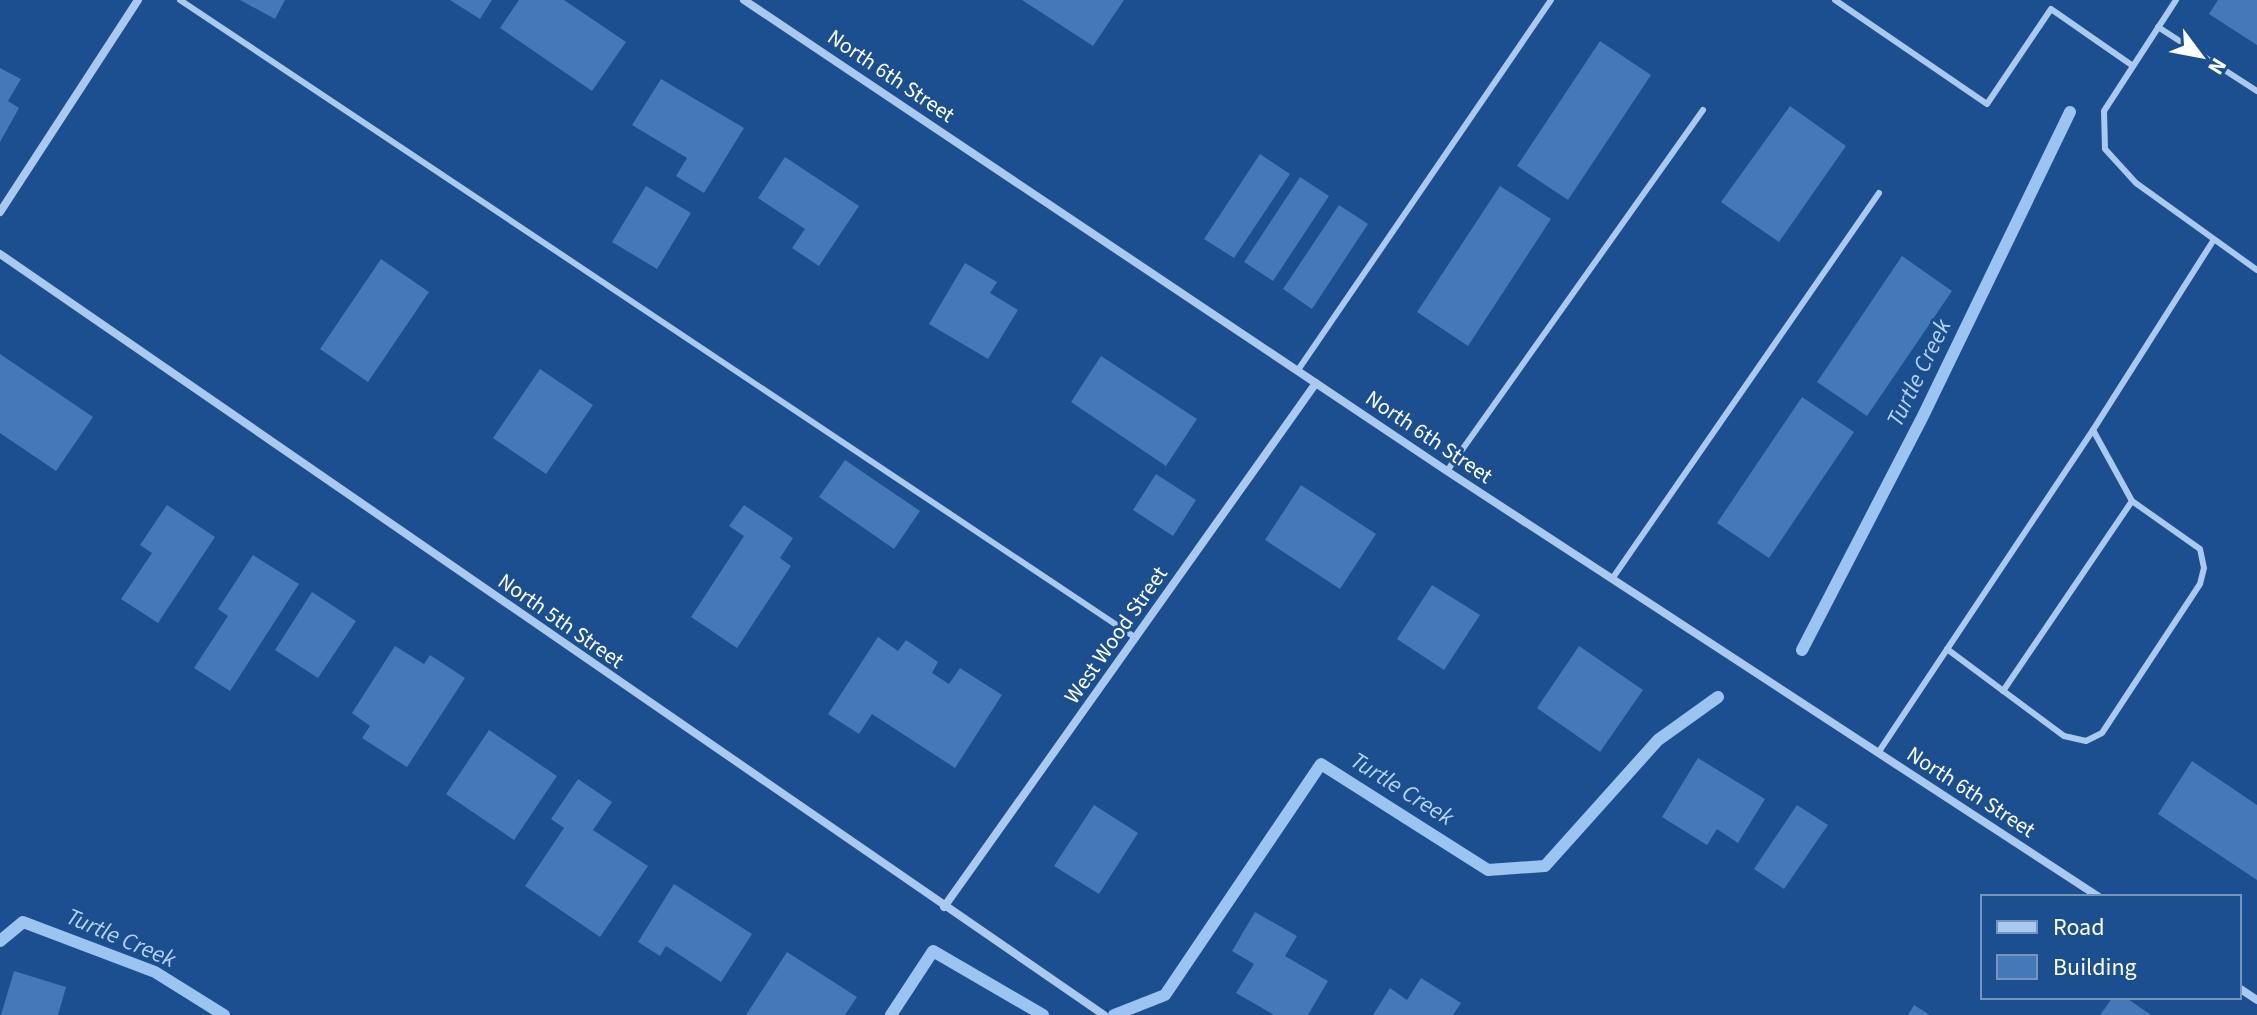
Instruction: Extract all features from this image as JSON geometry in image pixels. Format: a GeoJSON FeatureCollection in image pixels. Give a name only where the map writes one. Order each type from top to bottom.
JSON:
{"type":"FeatureCollection","features":[{"type":"Feature","properties":{"kind":"street"},"geometry":{"type":"LineString","coordinates":[[0,212],[138,0]]}},
{"type":"Feature","properties":{"kind":"street","name":"North 6th Street"},"geometry":{"type":"LineString","coordinates":[[744,0],[1447,471],[2096,895]]}},
{"type":"Feature","properties":{"kind":"street","name":"North 5th Street"},"geometry":{"type":"LineString","coordinates":[[0,254],[1104,1015]]}},
{"type":"Feature","properties":{"kind":"street","name":"West Wood Street"},"geometry":{"type":"LineString","coordinates":[[944,907],[1316,383]]}},
{"type":"Feature","properties":{"kind":"lane"},"geometry":{"type":"LineString","coordinates":[[180,0],[1136,638]]}},
{"type":"Feature","properties":{"kind":"lane"},"geometry":{"type":"LineString","coordinates":[[1298,370],[1551,0]]}},
{"type":"Feature","properties":{"kind":"lane"},"geometry":{"type":"LineString","coordinates":[[1835,0],[1987,104],[2051,9],[2133,66]]}},
{"type":"Feature","properties":{"kind":"lane"},"geometry":{"type":"LineString","coordinates":[[2176,0],[2104,111],[2105,149],[2136,183],[2257,270]]}},
{"type":"Feature","properties":{"kind":"lane"},"geometry":{"type":"LineString","coordinates":[[2158,27],[2257,91]]}},
{"type":"Feature","properties":{"kind":"lane"},"geometry":{"type":"LineString","coordinates":[[1447,471],[1703,110]]}},
{"type":"Feature","properties":{"kind":"lane"},"geometry":{"type":"LineString","coordinates":[[1612,579],[1879,193]]}},
{"type":"Feature","properties":{"kind":"lane"},"geometry":{"type":"LineString","coordinates":[[1878,753],[2093,430],[2213,241]]}},
{"type":"Feature","properties":{"kind":"lane"},"geometry":{"type":"LineString","coordinates":[[1947,649],[2064,736],[2086,741],[2102,733],[2200,584],[2204,568],[2200,549],[2132,501],[2093,430]]}},
{"type":"Feature","properties":{"kind":"lane"},"geometry":{"type":"LineString","coordinates":[[2003,691],[2132,501]]}},
{"type":"Feature","properties":{"kind":"building"},"geometry":{"type":"Polygon","coordinates":[[[240,0],[285,0],[275,19],[240,0]]]}},
{"type":"Feature","properties":{"kind":"building"},"geometry":{"type":"Polygon","coordinates":[[[450,0],[492,0],[480,19],[450,0]]]}},
{"type":"Feature","properties":{"kind":"building"},"geometry":{"type":"Polygon","coordinates":[[[519,0],[564,0],[626,42],[592,91],[500,28],[519,0]]]}},
{"type":"Feature","properties":{"kind":"building"},"geometry":{"type":"Polygon","coordinates":[[[1022,0],[1124,0],[1093,46],[1022,0]]]}},
{"type":"Feature","properties":{"kind":"building"},"geometry":{"type":"Polygon","coordinates":[[[2218,0],[2257,0],[2257,45],[2209,14],[2218,0]]]}},
{"type":"Feature","properties":{"kind":"building"},"geometry":{"type":"Polygon","coordinates":[[[1600,41],[1651,75],[1568,200],[1517,166],[1600,41]]]}},
{"type":"Feature","properties":{"kind":"building"},"geometry":{"type":"Polygon","coordinates":[[[0,68],[21,79],[8,101],[19,108],[0,142],[0,68]]]}},
{"type":"Feature","properties":{"kind":"building"},"geometry":{"type":"Polygon","coordinates":[[[661,79],[744,128],[704,193],[676,176],[687,158],[632,125],[661,79]]]}},
{"type":"Feature","properties":{"kind":"building"},"geometry":{"type":"Polygon","coordinates":[[[1790,106],[1846,146],[1779,242],[1721,202],[1790,106]]]}},
{"type":"Feature","properties":{"kind":"building"},"geometry":{"type":"Polygon","coordinates":[[[1260,154],[1290,174],[1234,258],[1204,239],[1260,154]]]}},
{"type":"Feature","properties":{"kind":"building"},"geometry":{"type":"Polygon","coordinates":[[[785,157],[859,206],[819,266],[792,248],[805,229],[758,198],[785,157]]]}},
{"type":"Feature","properties":{"kind":"building"},"geometry":{"type":"Polygon","coordinates":[[[1300,177],[1329,196],[1273,281],[1244,262],[1300,177]]]}},
{"type":"Feature","properties":{"kind":"building"},"geometry":{"type":"Polygon","coordinates":[[[646,186],[691,213],[657,269],[612,242],[646,186]]]}},
{"type":"Feature","properties":{"kind":"building"},"geometry":{"type":"Polygon","coordinates":[[[1500,186],[1551,219],[1468,346],[1417,312],[1500,186]]]}},
{"type":"Feature","properties":{"kind":"building"},"geometry":{"type":"Polygon","coordinates":[[[1339,205],[1368,224],[1312,309],[1283,289],[1339,205]]]}},
{"type":"Feature","properties":{"kind":"building"},"geometry":{"type":"Polygon","coordinates":[[[1902,256],[1952,291],[1867,416],[1817,382],[1902,256]]]}},
{"type":"Feature","properties":{"kind":"building"},"geometry":{"type":"Polygon","coordinates":[[[381,259],[429,292],[368,382],[320,349],[381,259]]]}},
{"type":"Feature","properties":{"kind":"building"},"geometry":{"type":"Polygon","coordinates":[[[965,263],[997,282],[990,293],[1018,310],[988,359],[929,324],[965,263]]]}},
{"type":"Feature","properties":{"kind":"building"},"geometry":{"type":"Polygon","coordinates":[[[0,354],[93,417],[56,471],[0,433],[0,354]]]}},
{"type":"Feature","properties":{"kind":"building"},"geometry":{"type":"Polygon","coordinates":[[[1101,356],[1197,419],[1166,466],[1071,402],[1101,356]]]}},
{"type":"Feature","properties":{"kind":"building"},"geometry":{"type":"Polygon","coordinates":[[[540,369],[593,405],[546,474],[493,438],[540,369]]]}},
{"type":"Feature","properties":{"kind":"building"},"geometry":{"type":"Polygon","coordinates":[[[1802,397],[1854,432],[1769,558],[1717,523],[1802,397]]]}},
{"type":"Feature","properties":{"kind":"building"},"geometry":{"type":"Polygon","coordinates":[[[845,460],[920,511],[894,549],[819,497],[845,460]]]}},
{"type":"Feature","properties":{"kind":"building"},"geometry":{"type":"Polygon","coordinates":[[[1156,474],[1196,500],[1173,536],[1133,510],[1156,474]]]}},
{"type":"Feature","properties":{"kind":"building"},"geometry":{"type":"Polygon","coordinates":[[[1301,485],[1376,534],[1340,589],[1265,540],[1301,485]]]}},
{"type":"Feature","properties":{"kind":"building"},"geometry":{"type":"Polygon","coordinates":[[[167,505],[215,537],[158,623],[121,599],[152,553],[140,545],[167,505]]]}},
{"type":"Feature","properties":{"kind":"building"},"geometry":{"type":"Polygon","coordinates":[[[744,505],[793,538],[780,558],[791,566],[737,648],[691,617],[744,536],[729,526],[744,505]]]}},
{"type":"Feature","properties":{"kind":"building"},"geometry":{"type":"Polygon","coordinates":[[[253,555],[299,584],[230,691],[194,668],[228,616],[218,609],[253,555]]]}},
{"type":"Feature","properties":{"kind":"building"},"geometry":{"type":"Polygon","coordinates":[[[1432,585],[1480,615],[1444,670],[1397,639],[1432,585]]]}},
{"type":"Feature","properties":{"kind":"building"},"geometry":{"type":"Polygon","coordinates":[[[312,592],[356,621],[318,678],[275,650],[312,592]]]}},
{"type":"Feature","properties":{"kind":"building"},"geometry":{"type":"Polygon","coordinates":[[[878,637],[898,651],[906,640],[938,662],[932,673],[949,684],[960,668],[1002,695],[955,768],[872,714],[859,734],[828,714],[878,637]]]}},
{"type":"Feature","properties":{"kind":"building"},"geometry":{"type":"Polygon","coordinates":[[[395,646],[424,664],[430,655],[465,678],[407,767],[362,738],[370,726],[352,713],[395,646]]]}},
{"type":"Feature","properties":{"kind":"building"},"geometry":{"type":"Polygon","coordinates":[[[1579,646],[1643,690],[1600,752],[1537,708],[1579,646]]]}},
{"type":"Feature","properties":{"kind":"building"},"geometry":{"type":"Polygon","coordinates":[[[489,730],[557,776],[514,840],[446,794],[489,730]]]}},
{"type":"Feature","properties":{"kind":"building"},"geometry":{"type":"Polygon","coordinates":[[[1698,758],[1765,799],[1738,843],[1717,829],[1707,845],[1662,817],[1698,758]]]}},
{"type":"Feature","properties":{"kind":"building"},"geometry":{"type":"Polygon","coordinates":[[[2192,761],[2257,805],[2257,880],[2158,814],[2192,761]]]}},
{"type":"Feature","properties":{"kind":"building"},"geometry":{"type":"Polygon","coordinates":[[[578,779],[612,802],[593,830],[648,866],[600,937],[525,886],[564,828],[551,819],[578,779]]]}},
{"type":"Feature","properties":{"kind":"building"},"geometry":{"type":"Polygon","coordinates":[[[1094,805],[1138,833],[1099,894],[1054,866],[1094,805]]]}},
{"type":"Feature","properties":{"kind":"building"},"geometry":{"type":"Polygon","coordinates":[[[1797,805],[1828,825],[1784,889],[1754,869],[1797,805]]]}},
{"type":"Feature","properties":{"kind":"building"},"geometry":{"type":"Polygon","coordinates":[[[674,884],[752,934],[721,982],[666,946],[660,956],[638,942],[674,884]]]}},
{"type":"Feature","properties":{"kind":"building"},"geometry":{"type":"Polygon","coordinates":[[[1255,912],[1297,936],[1285,956],[1328,981],[1308,1015],[1274,1015],[1236,993],[1254,964],[1232,951],[1255,912]]]}},
{"type":"Feature","properties":{"kind":"building"},"geometry":{"type":"Polygon","coordinates":[[[787,952],[857,997],[845,1015],[746,1015],[787,952]]]}},
{"type":"Feature","properties":{"kind":"building"},"geometry":{"type":"Polygon","coordinates":[[[14,971],[66,987],[58,1015],[1,1015],[14,971]]]}},
{"type":"Feature","properties":{"kind":"building"},"geometry":{"type":"Polygon","coordinates":[[[1421,978],[1461,1003],[1453,1015],[1373,1015],[1390,988],[1407,1000],[1421,978]]]}},
{"type":"Feature","properties":{"kind":"building"},"geometry":{"type":"Polygon","coordinates":[[[2112,999],[2128,999],[2151,1015],[2100,1015],[2112,999]]]}},
{"type":"Feature","properties":{"kind":"building"},"geometry":{"type":"Polygon","coordinates":[[[1914,1005],[1930,1015],[1908,1015],[1914,1005]]]}},
{"type":"Feature","properties":{"kind":"waterway","name":"Turtle Creek"},"geometry":{"type":"LineString","coordinates":[[1802,650],[1923,416],[2070,112]]}},
{"type":"Feature","properties":{"kind":"waterway","name":"Turtle Creek"},"geometry":{"type":"LineString","coordinates":[[1114,1015],[1165,995],[1321,764],[1488,870],[1545,866],[1658,740],[1718,697]]}},
{"type":"Feature","properties":{"kind":"waterway","name":"Turtle Creek"},"geometry":{"type":"LineString","coordinates":[[0,941],[23,922],[155,972],[224,1015]]}},
{"type":"Feature","properties":{"kind":"waterway","name":"Turtle Creek"},"geometry":{"type":"LineString","coordinates":[[891,1015],[933,951],[1043,1015]]}}]}
